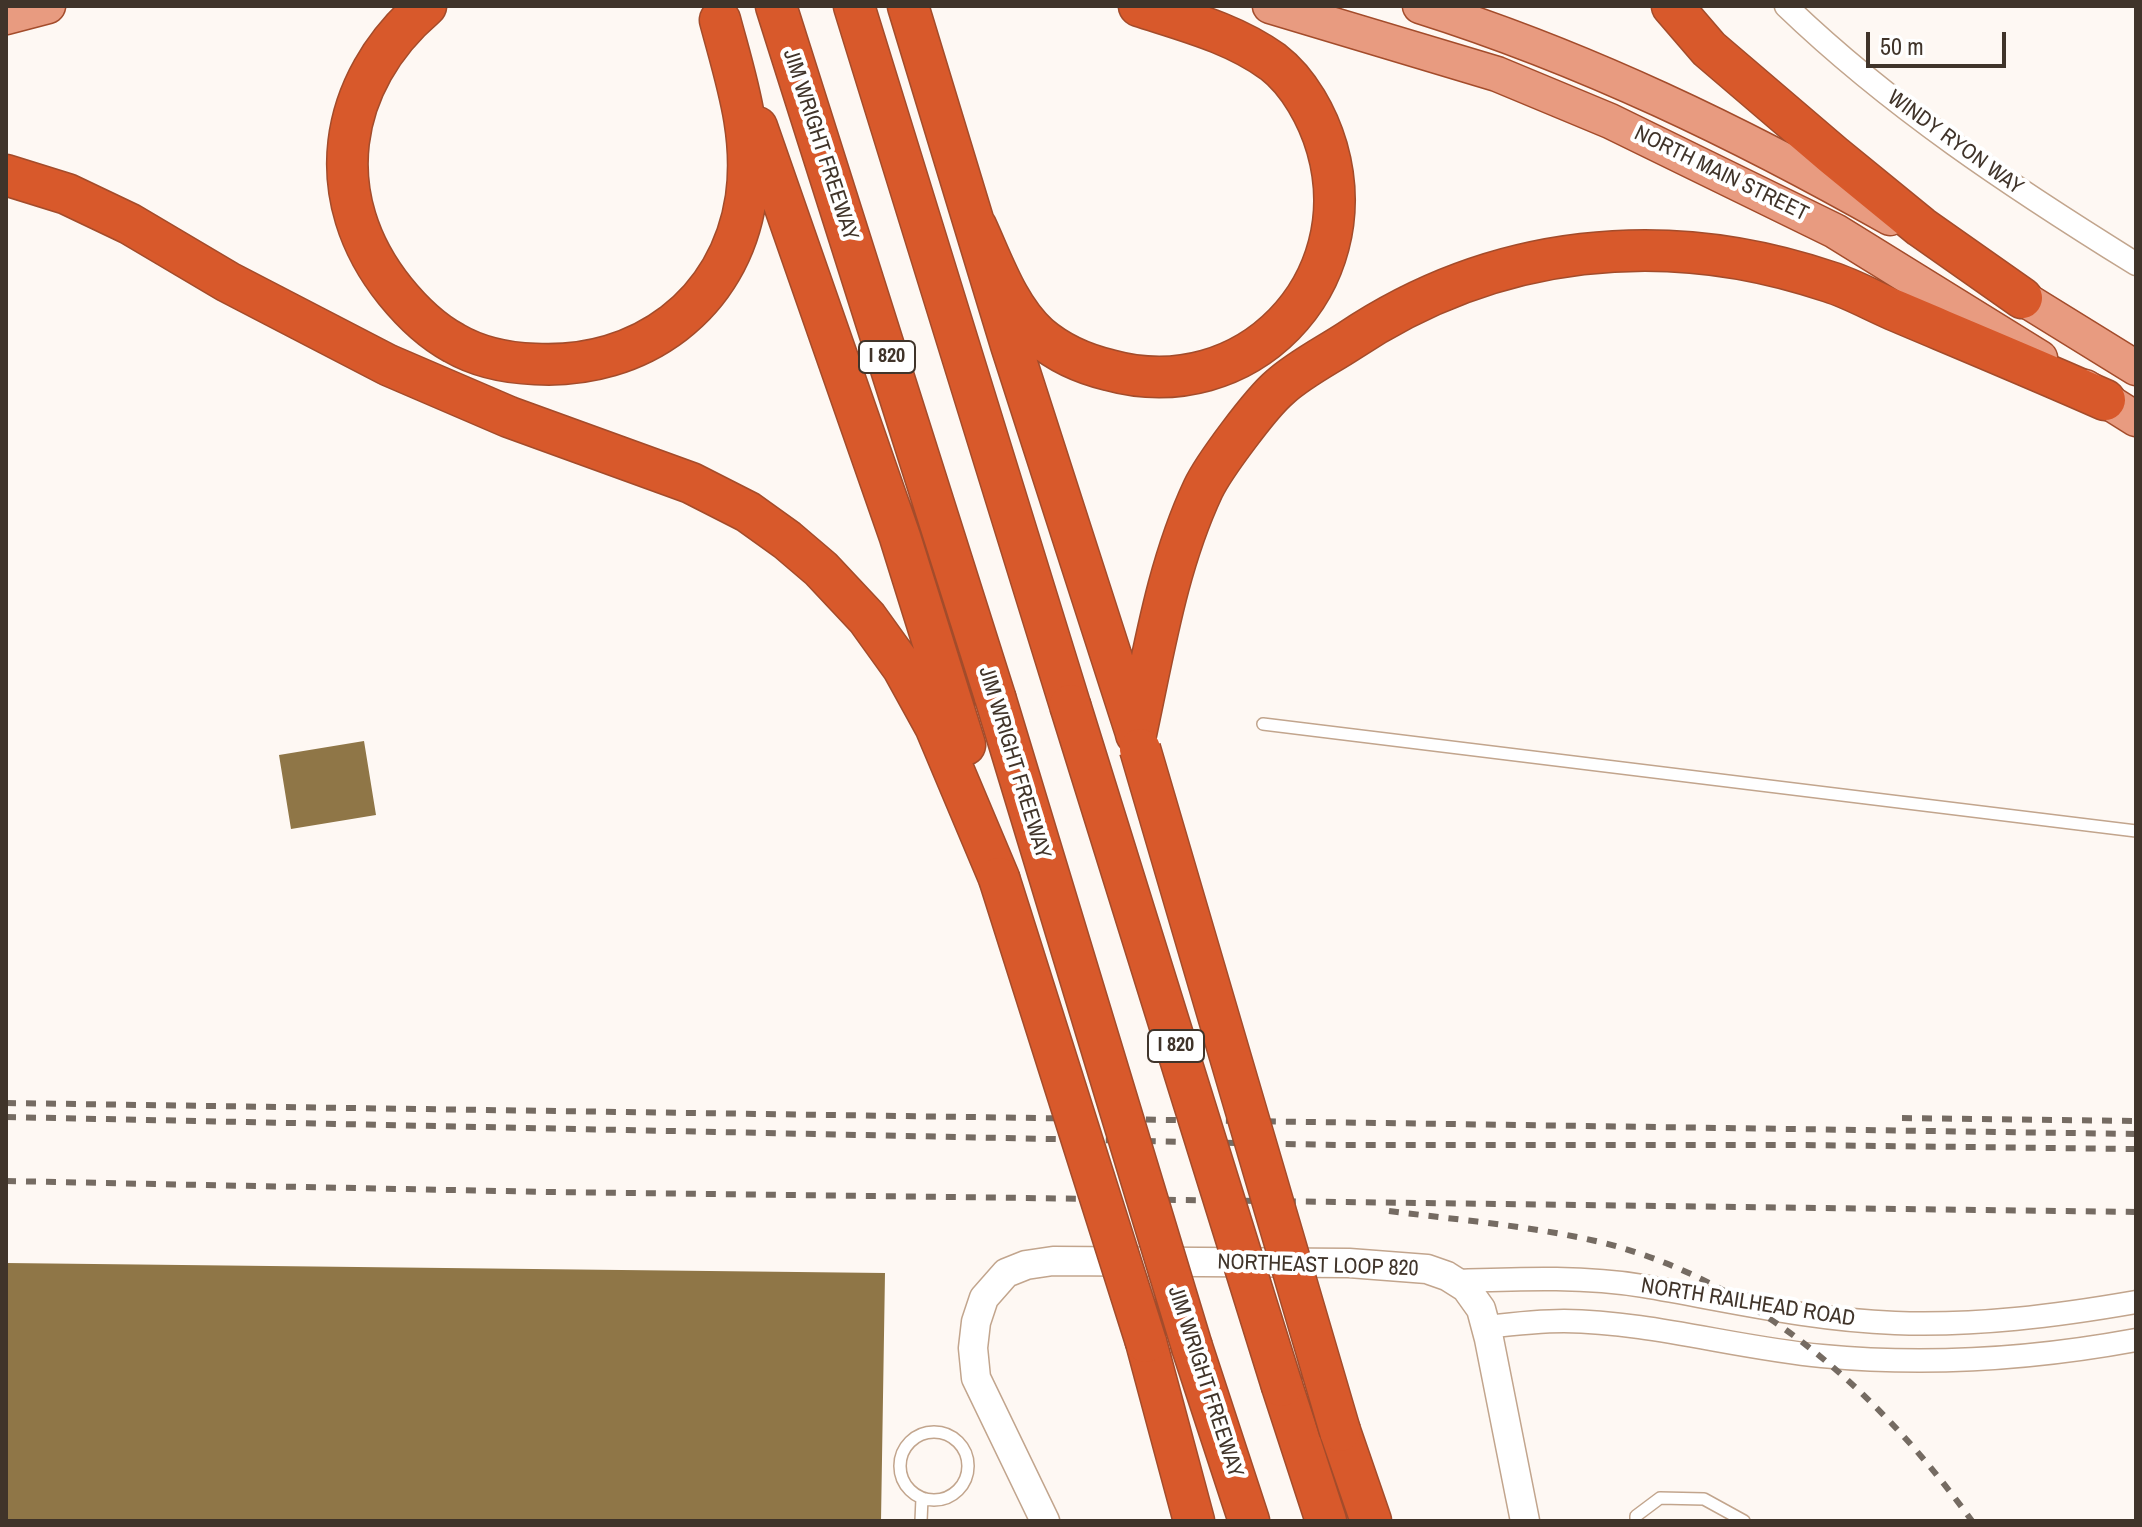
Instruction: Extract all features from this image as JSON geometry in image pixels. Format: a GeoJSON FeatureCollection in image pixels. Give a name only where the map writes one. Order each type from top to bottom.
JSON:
{"type":"FeatureCollection","features":[{"type":"Feature","properties":{"kind":"highway"},"geometry":{"type":"LineString","coordinates":[[426,6],[387,44],[355,108],[348,164],[349,189],[359,230],[374,265],[428,326],[455,344],[508,363],[556,366],[612,357],[659,335],[701,300],[726,260],[746,200],[747,127],[718,13]]}},
{"type":"Feature","properties":{"kind":"highway","name":"I 820"},"geometry":{"type":"LineString","coordinates":[[854,6],[1326,1521]]}},
{"type":"Feature","properties":{"kind":"highway"},"geometry":{"type":"LineString","coordinates":[[976,226],[1014,304],[1038,334],[1063,352],[1126,375],[1150,378],[1209,370],[1245,355],[1274,335],[1296,312],[1315,284],[1333,230],[1336,203],[1332,166],[1322,131],[1292,82],[1275,64],[1230,38],[1139,6]]}},
{"type":"Feature","properties":{"kind":"highway"},"geometry":{"type":"LineString","coordinates":[[1672,6],[1709,49],[1833,155],[1921,227],[2022,298]]}},
{"type":"Feature","properties":{"kind":"highway","name":"JIM WRIGHT FREEWAY"},"geometry":{"type":"LineString","coordinates":[[778,12],[995,697],[1192,1347],[1249,1521]]}},
{"type":"Feature","properties":{"kind":"highway"},"geometry":{"type":"LineString","coordinates":[[718,13],[895,523],[922,667],[987,815],[999,878],[1146,1342],[1194,1521]]}},
{"type":"Feature","properties":{"kind":"highway"},"geometry":{"type":"LineString","coordinates":[[914,22],[1011,345],[1138,741],[1340,1431],[1371,1521]]}},
{"type":"Feature","properties":{"kind":"highway"},"geometry":{"type":"LineString","coordinates":[[6,175],[67,194],[130,224],[228,282],[388,365],[509,417],[691,483],[748,512],[821,569],[867,618],[922,667]]}},
{"type":"Feature","properties":{"kind":"highway"},"geometry":{"type":"LineString","coordinates":[[1138,741],[1173,565],[1204,486],[1238,438],[1279,388],[1375,323],[1490,271],[1545,259],[1633,248],[1748,261],[1831,282],[2121,409]]}},
{"type":"Feature","properties":{"kind":"main road"},"geometry":{"type":"LineString","coordinates":[[6,17],[48,6]]}},
{"type":"Feature","properties":{"kind":"main road","name":"NORTH MAIN STREET"},"geometry":{"type":"LineString","coordinates":[[1270,6],[1497,74],[1610,121],[1701,164],[1835,231],[2121,409]]}},
{"type":"Feature","properties":{"kind":"main road","name":"NORTH MAIN STREET"},"geometry":{"type":"LineString","coordinates":[[1420,6],[1528,44],[1662,100],[1808,172],[1918,234],[2136,368]]}},
{"type":"Feature","properties":{"kind":"street","name":"WINDY RYON WAY"},"geometry":{"type":"LineString","coordinates":[[1786,6],[1907,111],[2136,264]]}},
{"type":"Feature","properties":{"kind":"street","name":"NORTHEAST LOOP 820"},"geometry":{"type":"LineString","coordinates":[[1045,1521],[976,1378],[973,1348],[976,1322],[984,1298],[1006,1273],[1026,1265],[1053,1261],[1349,1263],[1427,1269],[1455,1281],[1466,1288],[1481,1309],[1525,1521]]}},
{"type":"Feature","properties":{"kind":"street","name":"NORTH RAILHEAD ROAD"},"geometry":{"type":"LineString","coordinates":[[1455,1281],[1539,1278],[1640,1286],[1790,1313],[1894,1323],[1983,1323],[2060,1315],[2136,1302]]}},
{"type":"Feature","properties":{"kind":"street"},"geometry":{"type":"LineString","coordinates":[[1785,1350],[1790,1313]]}},
{"type":"Feature","properties":{"kind":"street","name":"NORTH RAILHEAD ROAD"},"geometry":{"type":"LineString","coordinates":[[1486,1327],[1565,1321],[1663,1331],[1821,1356],[1939,1360],[2081,1350],[2136,1340]]}},
{"type":"Feature","properties":{"kind":"lane"},"geometry":{"type":"LineString","coordinates":[[1263,724],[2136,831]]}},
{"type":"Feature","properties":{"kind":"lane"},"geometry":{"type":"LineString","coordinates":[[938,1432],[949,1435],[959,1442],[965,1452],[968,1463],[963,1485],[944,1499],[922,1498],[906,1484],[901,1474],[903,1453],[917,1437],[938,1432]]}},
{"type":"Feature","properties":{"kind":"lane"},"geometry":{"type":"LineString","coordinates":[[921,1521],[922,1498]]}},
{"type":"Feature","properties":{"kind":"lane"},"geometry":{"type":"LineString","coordinates":[[1636,1521],[1636,1516],[1660,1498],[1689,1498],[1704,1499],[1744,1521]]}},
{"type":"Feature","properties":{"kind":"building"},"geometry":{"type":"Polygon","coordinates":[[[364,741],[376,815],[291,829],[279,755],[364,741]]]}},
{"type":"Feature","properties":{"kind":"building"},"geometry":{"type":"Polygon","coordinates":[[[6,1263],[885,1273],[881,1521],[6,1521],[6,1263]]]}},
{"type":"Feature","properties":{"kind":"railway"},"geometry":{"type":"LineString","coordinates":[[6,1103],[2136,1134]]}},
{"type":"Feature","properties":{"kind":"railway"},"geometry":{"type":"LineString","coordinates":[[6,1117],[1336,1145],[2136,1149]]}},
{"type":"Feature","properties":{"kind":"railway"},"geometry":{"type":"LineString","coordinates":[[1902,1118],[2136,1121]]}},
{"type":"Feature","properties":{"kind":"railway"},"geometry":{"type":"LineString","coordinates":[[6,1181],[550,1192],[2136,1212]]}},
{"type":"Feature","properties":{"kind":"railway"},"geometry":{"type":"LineString","coordinates":[[1389,1211],[1574,1236],[1657,1260],[1711,1284],[1762,1314],[1810,1348],[1855,1387],[1936,1474],[1972,1521]]}}]}
